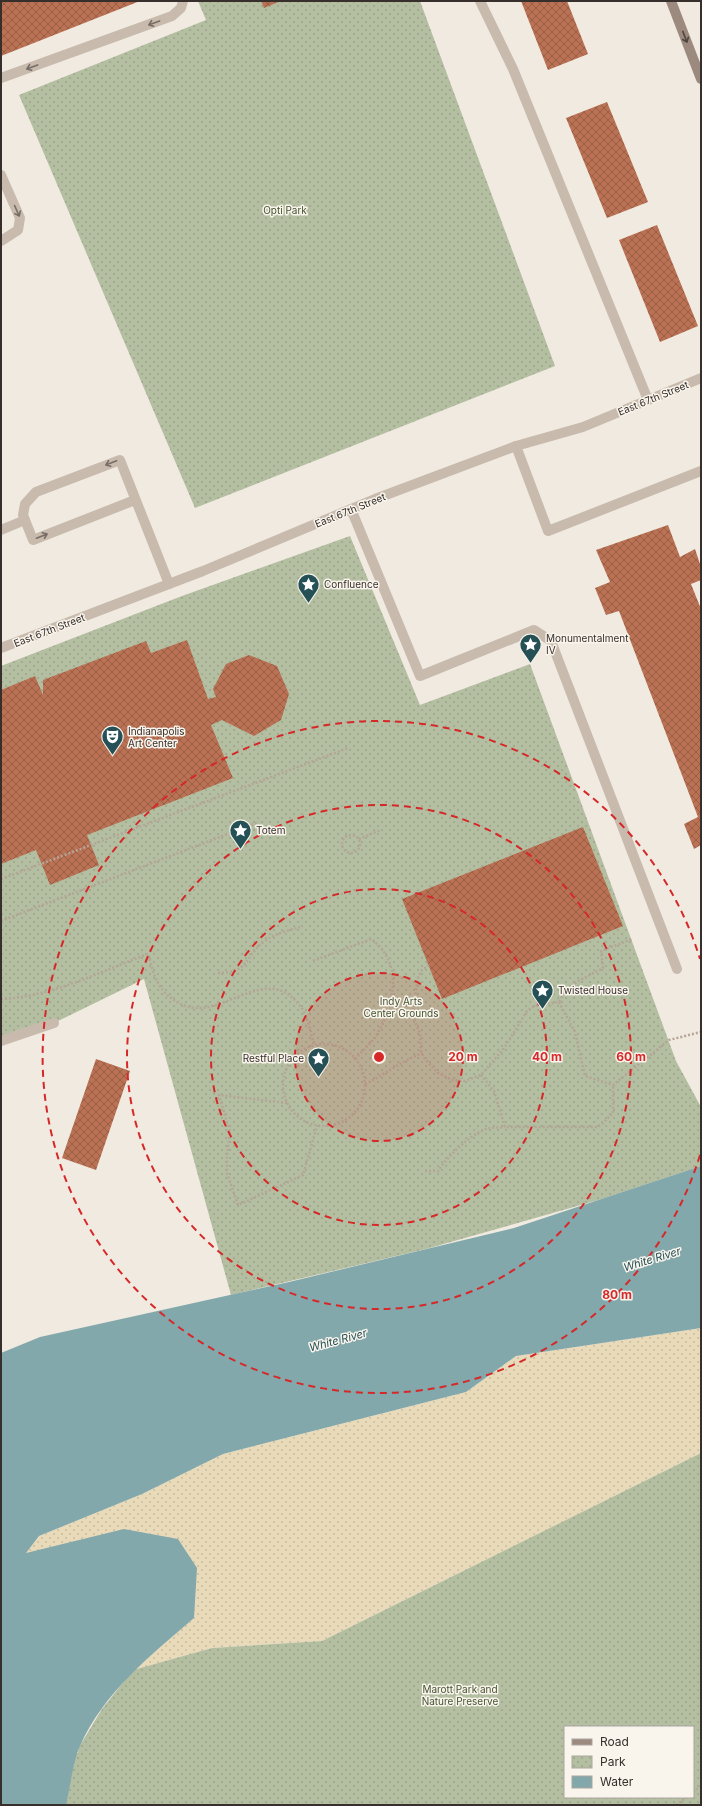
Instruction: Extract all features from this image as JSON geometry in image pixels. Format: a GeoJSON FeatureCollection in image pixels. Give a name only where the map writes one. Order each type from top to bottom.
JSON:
{"type":"FeatureCollection","features":[{"type":"Feature","properties":{"kind":"main road"},"geometry":{"type":"LineString","coordinates":[[670,1],[701,79]]}},
{"type":"Feature","properties":{"kind":"street"},"geometry":{"type":"LineString","coordinates":[[1,78],[172,16],[182,8],[183,1]]}},
{"type":"Feature","properties":{"kind":"street"},"geometry":{"type":"LineString","coordinates":[[480,1],[513,69],[648,400]]}},
{"type":"Feature","properties":{"kind":"street"},"geometry":{"type":"LineString","coordinates":[[1,175],[20,218],[18,230],[1,241]]}},
{"type":"Feature","properties":{"kind":"street","name":"East 67th Street"},"geometry":{"type":"LineString","coordinates":[[1,648],[169,584],[351,509],[516,446],[583,426],[701,378]]}},
{"type":"Feature","properties":{"kind":"street"},"geometry":{"type":"LineString","coordinates":[[516,446],[548,531],[701,471]]}},
{"type":"Feature","properties":{"kind":"street"},"geometry":{"type":"LineString","coordinates":[[135,500],[33,540],[23,515],[25,504],[36,492],[120,460],[169,584]]}},
{"type":"Feature","properties":{"kind":"street"},"geometry":{"type":"LineString","coordinates":[[351,509],[420,676],[534,630],[551,641],[677,968]]}},
{"type":"Feature","properties":{"kind":"street"},"geometry":{"type":"LineString","coordinates":[[1,530],[25,520]]}},
{"type":"Feature","properties":{"kind":"street"},"geometry":{"type":"LineString","coordinates":[[1,1041],[54,1023]]}},
{"type":"Feature","properties":{"kind":"path"},"geometry":{"type":"LineString","coordinates":[[1,879],[348,748]]}},
{"type":"Feature","properties":{"kind":"path"},"geometry":{"type":"LineString","coordinates":[[1,921],[259,822]]}},
{"type":"Feature","properties":{"kind":"path"},"geometry":{"type":"LineString","coordinates":[[358,839],[380,830]]}},
{"type":"Feature","properties":{"kind":"path"},"geometry":{"type":"LineString","coordinates":[[352,835],[358,839],[360,847],[356,852],[351,854],[343,849],[342,844],[345,837],[352,835]]}},
{"type":"Feature","properties":{"kind":"path"},"geometry":{"type":"LineString","coordinates":[[218,973],[240,969],[246,964],[258,947],[266,939],[276,934],[300,927]]}},
{"type":"Feature","properties":{"kind":"path"},"geometry":{"type":"LineString","coordinates":[[313,961],[371,939],[384,951],[393,973],[393,988],[390,999],[392,1006],[375,1038],[355,1059]]}},
{"type":"Feature","properties":{"kind":"path"},"geometry":{"type":"LineString","coordinates":[[428,965],[422,970],[418,978],[412,1015],[420,1033],[422,1053],[424,1058],[438,1073],[452,1080],[465,1081],[481,1075],[506,1047],[527,1011],[534,1006],[559,1002],[566,991],[577,981],[604,968],[601,951],[632,939]]}},
{"type":"Feature","properties":{"kind":"path"},"geometry":{"type":"LineString","coordinates":[[1,999],[20,997],[56,988],[148,954],[155,976],[162,990],[186,1008],[204,1009],[266,988],[284,992],[300,1006],[314,1046]]}},
{"type":"Feature","properties":{"kind":"path"},"geometry":{"type":"LineString","coordinates":[[559,1002],[575,1032],[585,1076],[613,1085]]}},
{"type":"Feature","properties":{"kind":"path"},"geometry":{"type":"LineString","coordinates":[[392,1006],[412,1015]]}},
{"type":"Feature","properties":{"kind":"path"},"geometry":{"type":"LineString","coordinates":[[613,1085],[669,1040],[701,1032]]}},
{"type":"Feature","properties":{"kind":"path"},"geometry":{"type":"LineString","coordinates":[[328,1044],[337,1046],[355,1059],[363,1072],[364,1084],[362,1100],[352,1115],[336,1124],[317,1126],[303,1121],[296,1116],[287,1104],[283,1089],[284,1073],[292,1059],[298,1054],[314,1046],[328,1044]]}},
{"type":"Feature","properties":{"kind":"path"},"geometry":{"type":"LineString","coordinates":[[364,1084],[383,1076],[412,1056],[422,1053]]}},
{"type":"Feature","properties":{"kind":"path"},"geometry":{"type":"LineString","coordinates":[[481,1075],[494,1091],[505,1127]]}},
{"type":"Feature","properties":{"kind":"path"},"geometry":{"type":"LineString","coordinates":[[425,1170],[438,1171],[445,1161],[476,1134],[490,1128],[597,1127],[613,1113],[613,1085]]}},
{"type":"Feature","properties":{"kind":"path"},"geometry":{"type":"LineString","coordinates":[[287,1104],[219,1095],[230,1132],[226,1156],[227,1173],[238,1205],[303,1175],[317,1126]]}},
{"type":"Feature","properties":{"kind":"path"},"geometry":{"type":"LineString","coordinates":[[676,1805],[686,1798]]}},
{"type":"Feature","properties":{"kind":"sand"},"geometry":{"type":"Polygon","coordinates":[[[701,1328],[701,1453],[322,1641],[212,1648],[133,1670],[194,1618],[25,1553],[39,1536],[142,1494],[223,1454],[466,1392],[516,1356],[701,1328]]]}},
{"type":"Feature","properties":{"kind":"green space","name":"Opti Park"},"geometry":{"type":"Polygon","coordinates":[[[198,1],[420,1],[555,366],[195,508],[19,95],[206,20],[198,1]]]}},
{"type":"Feature","properties":{"kind":"green space","name":"Indy Arts Center Grounds"},"geometry":{"type":"Polygon","coordinates":[[[350,536],[420,705],[530,664],[676,1061],[701,1107],[701,1166],[602,1199],[426,1249],[231,1295],[144,979],[54,1023],[1,1041],[1,666],[182,596],[350,536]]]}},
{"type":"Feature","properties":{"kind":"green space","name":"Marott Park and Nature Preserve"},"geometry":{"type":"Polygon","coordinates":[[[701,1453],[701,1805],[1,1805],[1,1769],[78,1753],[79,1747],[102,1709],[133,1670],[212,1648],[322,1641],[701,1453]]]}},
{"type":"Feature","properties":{"kind":"water","name":"White River"},"geometry":{"type":"Polygon","coordinates":[[[701,1166],[701,1328],[516,1356],[466,1392],[223,1454],[142,1494],[39,1536],[26,1553],[124,1529],[178,1539],[197,1568],[194,1618],[145,1661],[115,1692],[102,1708],[80,1746],[66,1805],[1,1805],[1,1353],[40,1337],[289,1282],[514,1228],[701,1166]]]}},
{"type":"Feature","properties":{"kind":"building"},"geometry":{"type":"Polygon","coordinates":[[[1,1],[140,1],[1,56],[1,1]]]}},
{"type":"Feature","properties":{"kind":"building"},"geometry":{"type":"Polygon","coordinates":[[[261,1],[281,1],[264,8],[261,1]]]}},
{"type":"Feature","properties":{"kind":"building"},"geometry":{"type":"Polygon","coordinates":[[[521,1],[567,1],[588,54],[548,70],[521,1]]]}},
{"type":"Feature","properties":{"kind":"building"},"geometry":{"type":"Polygon","coordinates":[[[607,102],[648,202],[607,218],[566,118],[607,102]]]}},
{"type":"Feature","properties":{"kind":"building"},"geometry":{"type":"Polygon","coordinates":[[[657,225],[698,326],[660,342],[619,240],[657,225]]]}},
{"type":"Feature","properties":{"kind":"building"},"geometry":{"type":"Polygon","coordinates":[[[668,525],[680,557],[695,549],[701,567],[701,580],[691,584],[701,609],[701,845],[694,849],[684,824],[698,817],[619,611],[606,615],[595,588],[610,582],[596,550],[668,525]]]}},
{"type":"Feature","properties":{"kind":"building","name":"Indianapolis Art Center"},"geometry":{"type":"Polygon","coordinates":[[[187,640],[208,699],[216,697],[213,689],[226,664],[249,655],[277,666],[289,694],[281,720],[254,736],[222,720],[211,725],[233,778],[87,835],[99,865],[50,885],[36,850],[1,864],[1,690],[35,676],[43,695],[43,680],[146,641],[151,653],[187,640]]]}},
{"type":"Feature","properties":{"kind":"building"},"geometry":{"type":"Polygon","coordinates":[[[583,827],[623,926],[442,999],[402,899],[583,827]]]}},
{"type":"Feature","properties":{"kind":"building"},"geometry":{"type":"Polygon","coordinates":[[[96,1059],[130,1071],[96,1170],[62,1158],[96,1059]]]}},
{"type":"Feature","properties":{"kind":"place","name":"Confluence"},"geometry":{"type":"Point","coordinates":[309,604]}},
{"type":"Feature","properties":{"kind":"place","name":"Monumentalment IV"},"geometry":{"type":"Point","coordinates":[530,664]}},
{"type":"Feature","properties":{"kind":"place","name":"Indianapolis Art Center"},"geometry":{"type":"Point","coordinates":[113,756]}},
{"type":"Feature","properties":{"kind":"place","name":"Totem"},"geometry":{"type":"Point","coordinates":[240,850]}},
{"type":"Feature","properties":{"kind":"place","name":"Twisted House"},"geometry":{"type":"Point","coordinates":[542,1010]}},
{"type":"Feature","properties":{"kind":"place","name":"Restful Place"},"geometry":{"type":"Point","coordinates":[319,1078]}}]}
